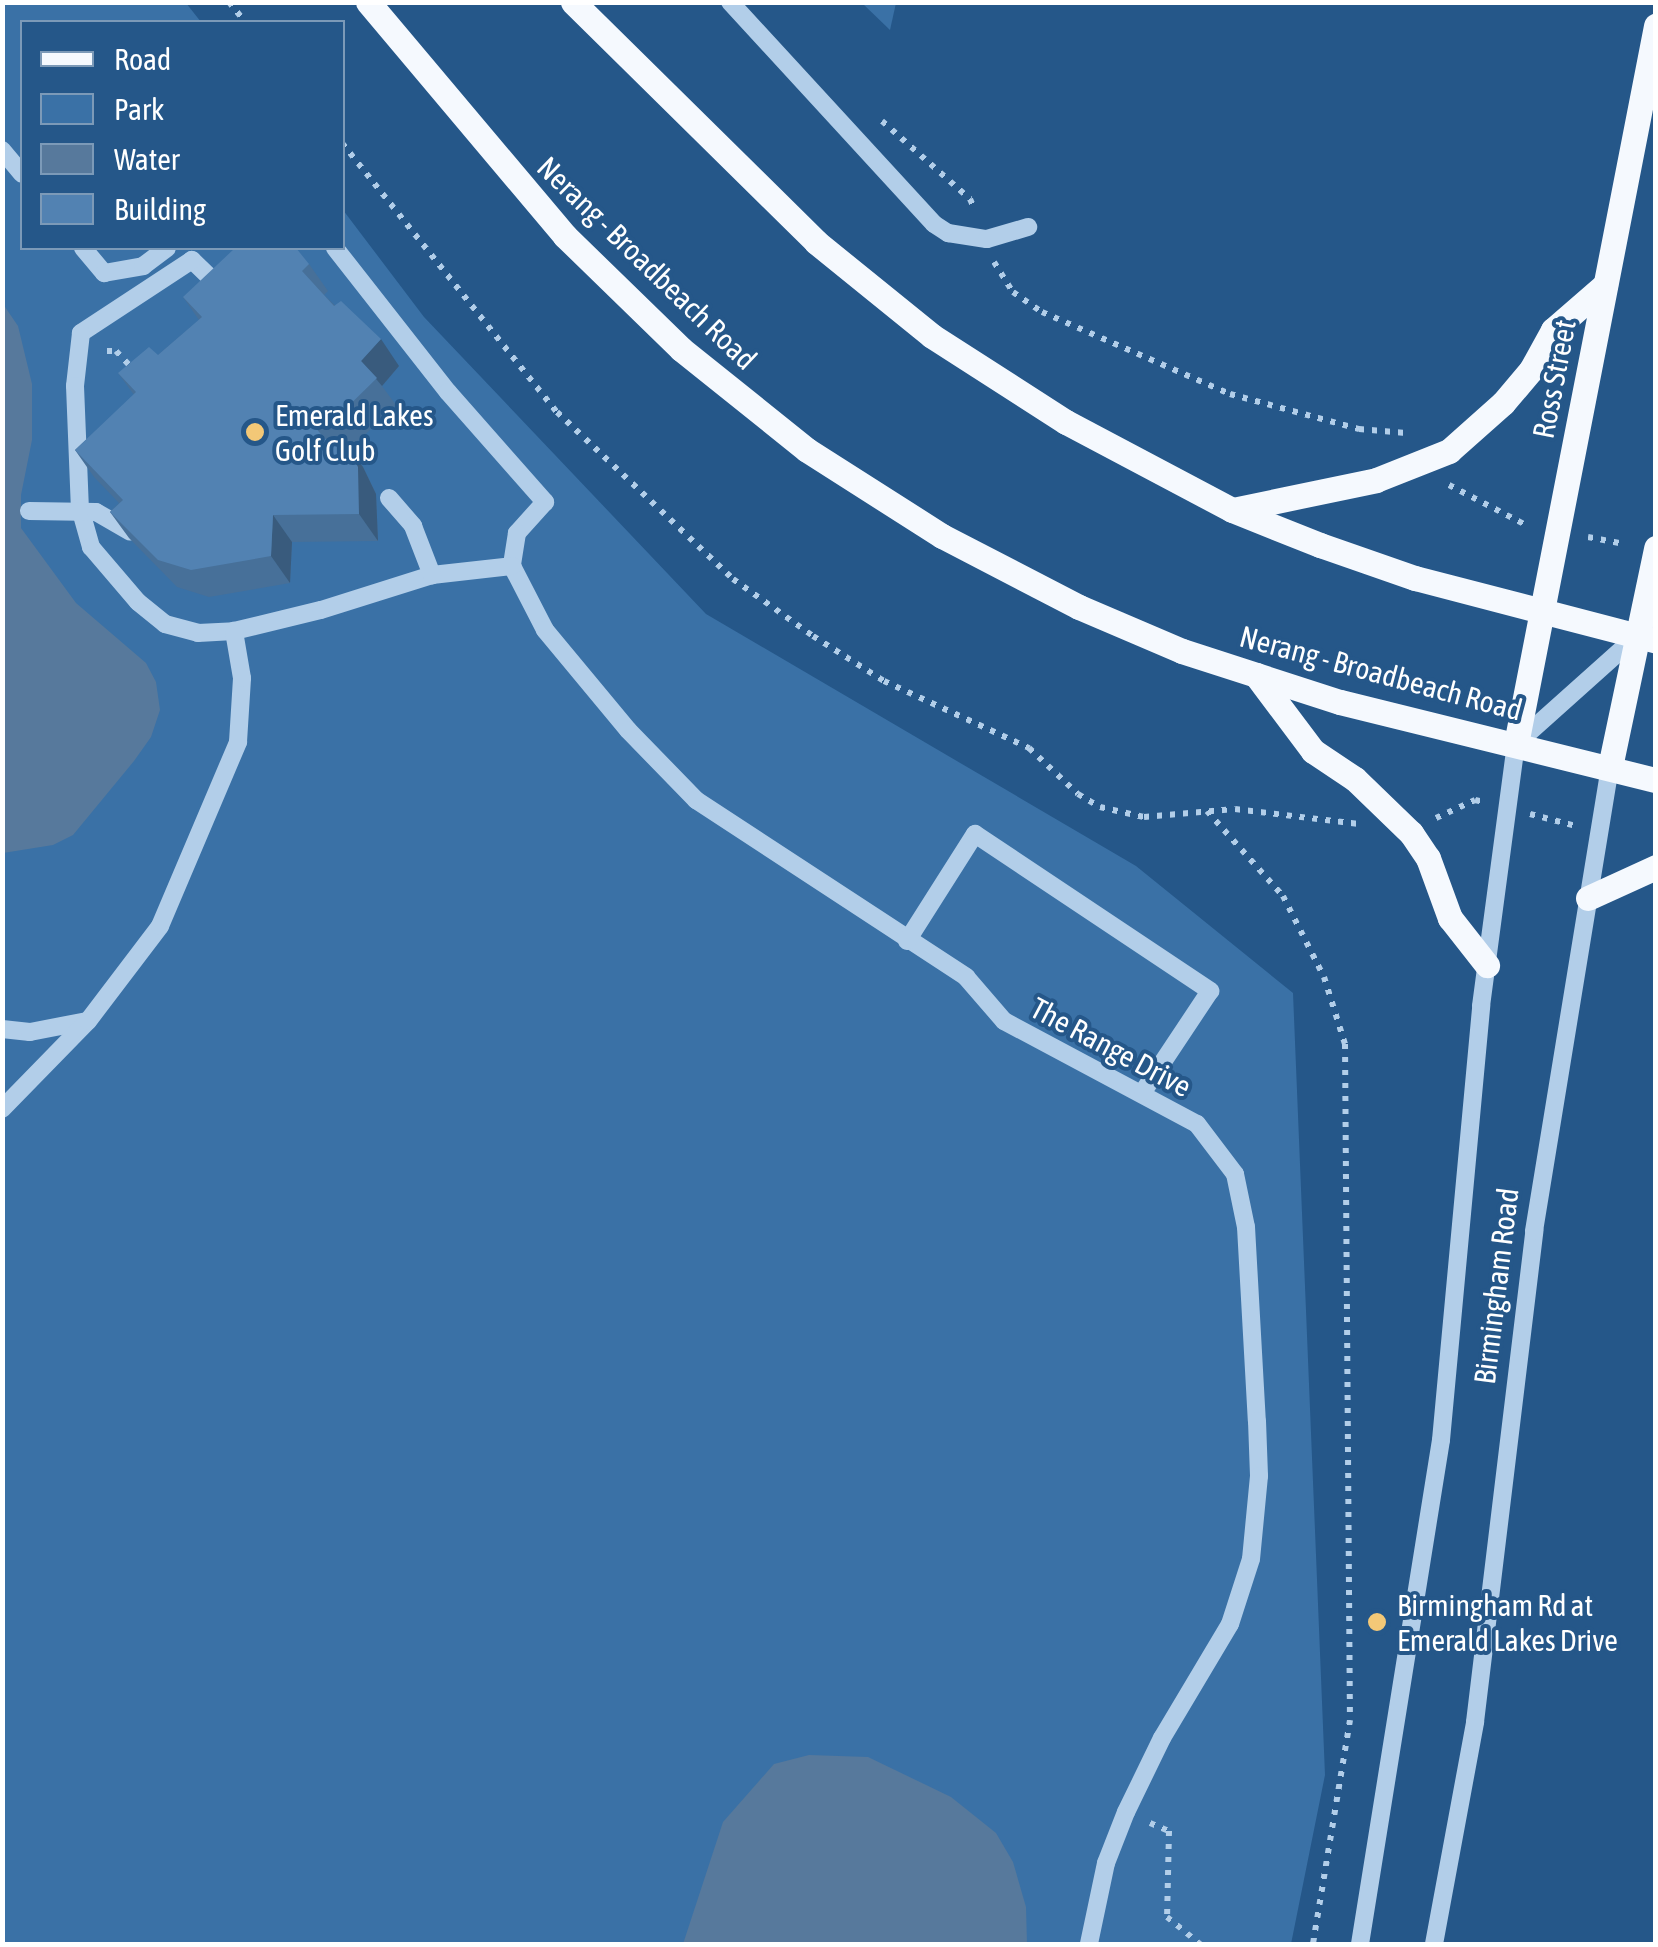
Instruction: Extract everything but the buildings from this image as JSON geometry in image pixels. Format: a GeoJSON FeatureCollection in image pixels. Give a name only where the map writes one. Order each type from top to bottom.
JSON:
{"type":"FeatureCollection","features":[{"type":"Feature","properties":{"kind":"main road","name":"Nerang - Broadbeach Road"},"geometry":{"type":"LineString","coordinates":[[368,2],[564,236],[681,349],[760,415],[866,490],[1007,572],[1182,650],[1340,702],[1656,780]]}},
{"type":"Feature","properties":{"kind":"main road"},"geometry":{"type":"LineString","coordinates":[[573,2],[816,242],[932,336],[1066,422],[1232,510],[1415,578],[1645,639],[1656,548]]}},
{"type":"Feature","properties":{"kind":"main road","name":"Ross Street"},"geometry":{"type":"LineString","coordinates":[[1516,744],[1656,26]]}},
{"type":"Feature","properties":{"kind":"main road"},"geometry":{"type":"LineString","coordinates":[[1232,510],[1376,480],[1448,451],[1503,403],[1530,370],[1553,330],[1605,285]]}},
{"type":"Feature","properties":{"kind":"main road","name":"Birmingham Road"},"geometry":{"type":"LineString","coordinates":[[1610,767],[1645,639]]}},
{"type":"Feature","properties":{"kind":"main road"},"geometry":{"type":"LineString","coordinates":[[1256,675],[1314,751],[1355,779],[1411,833],[1428,858],[1450,918],[1487,965]]}},
{"type":"Feature","properties":{"kind":"main road"},"geometry":{"type":"LineString","coordinates":[[1588,898],[1656,868]]}},
{"type":"Feature","properties":{"kind":"street"},"geometry":{"type":"LineString","coordinates":[[730,2],[934,224],[948,233],[986,239],[1028,227]]}},
{"type":"Feature","properties":{"kind":"street"},"geometry":{"type":"LineString","coordinates":[[2,150],[20,172]]}},
{"type":"Feature","properties":{"kind":"street"},"geometry":{"type":"LineString","coordinates":[[85,250],[104,273],[143,266],[165,250]]}},
{"type":"Feature","properties":{"kind":"street"},"geometry":{"type":"LineString","coordinates":[[226,293],[192,260],[81,332],[75,386],[80,508],[91,547],[138,602],[165,624],[198,633],[234,632],[432,575],[512,566],[517,533],[545,502],[448,392],[336,250]]}},
{"type":"Feature","properties":{"kind":"street"},"geometry":{"type":"LineString","coordinates":[[389,498],[413,526],[432,575]]}},
{"type":"Feature","properties":{"kind":"street"},"geometry":{"type":"LineString","coordinates":[[29,511],[80,508],[110,517],[130,532]]}},
{"type":"Feature","properties":{"kind":"street","name":"The Range Drive"},"geometry":{"type":"LineString","coordinates":[[512,566],[545,630],[628,730],[696,800],[966,978],[1004,1022],[1198,1124],[1235,1174],[1246,1227],[1259,1476],[1250,1559],[1230,1624],[1162,1738],[1126,1812],[1106,1863],[1089,1944]]}},
{"type":"Feature","properties":{"kind":"street"},"geometry":{"type":"LineString","coordinates":[[1516,744],[1645,639],[1656,619]]}},
{"type":"Feature","properties":{"kind":"street"},"geometry":{"type":"LineString","coordinates":[[2,1110],[88,1021],[160,926],[238,742],[242,678],[234,632]]}},
{"type":"Feature","properties":{"kind":"street","name":"Birmingham Road"},"geometry":{"type":"LineString","coordinates":[[1360,1944],[1441,1440],[1487,965],[1516,744]]}},
{"type":"Feature","properties":{"kind":"street","name":"Birmingham Road"},"geometry":{"type":"LineString","coordinates":[[1434,1944],[1475,1722],[1534,1231],[1610,767]]}},
{"type":"Feature","properties":{"kind":"street"},"geometry":{"type":"LineString","coordinates":[[907,941],[975,834],[1210,991],[1143,1092]]}},
{"type":"Feature","properties":{"kind":"street"},"geometry":{"type":"LineString","coordinates":[[2,1029],[30,1032],[88,1021]]}},
{"type":"Feature","properties":{"kind":"path"},"geometry":{"type":"LineString","coordinates":[[880,120],[970,199],[979,218]]}},
{"type":"Feature","properties":{"kind":"path"},"geometry":{"type":"LineString","coordinates":[[345,146],[557,412],[732,579],[884,680],[1030,748],[1078,794],[1100,807],[1144,817],[1235,808],[1331,824],[1371,824]]}},
{"type":"Feature","properties":{"kind":"path"},"geometry":{"type":"LineString","coordinates":[[996,268],[1013,292],[1042,312],[1230,394],[1359,429],[1415,433]]}},
{"type":"Feature","properties":{"kind":"path"},"geometry":{"type":"LineString","coordinates":[[79,352],[116,351],[134,370]]}},
{"type":"Feature","properties":{"kind":"path"},"geometry":{"type":"LineString","coordinates":[[1437,478],[1527,526]]}},
{"type":"Feature","properties":{"kind":"path"},"geometry":{"type":"LineString","coordinates":[[1424,824],[1475,800],[1600,832]]}},
{"type":"Feature","properties":{"kind":"path"},"geometry":{"type":"LineString","coordinates":[[1206,810],[1284,896],[1324,977],[1345,1044],[1350,1720],[1313,1944]]}},
{"type":"Feature","properties":{"kind":"path"},"geometry":{"type":"LineString","coordinates":[[1126,1812],[1168,1832],[1168,1918],[1200,1944]]}},
{"type":"Feature","properties":{"kind":"green space","name":"Emerald Lakes Golf Club"},"geometry":{"type":"Polygon","coordinates":[[[3,3],[186,3],[199,20],[20,20],[20,250],[345,250],[345,213],[424,317],[706,614],[1136,866],[1293,993],[1325,1775],[1291,1944],[3,1944],[3,3]]]}},
{"type":"Feature","properties":{"kind":"green space"},"geometry":{"type":"Polygon","coordinates":[[[862,3],[896,3],[890,30],[862,3]]]}},
{"type":"Feature","properties":{"kind":"water"},"geometry":{"type":"Polygon","coordinates":[[[3,304],[18,326],[32,384],[32,440],[21,495],[21,528],[76,603],[146,663],[156,682],[160,710],[151,737],[73,835],[53,845],[3,853],[3,304]]]}},
{"type":"Feature","properties":{"kind":"water"},"geometry":{"type":"Polygon","coordinates":[[[809,1755],[868,1757],[951,1797],[996,1833],[1013,1862],[1026,1907],[1027,1944],[683,1944],[723,1822],[774,1764],[809,1755]]]}},
{"type":"Feature","properties":{"kind":"place","name":"Emerald Lakes Golf Club"},"geometry":{"type":"Point","coordinates":[255,432]}},
{"type":"Feature","properties":{"kind":"place","name":"Birmingham Rd at Emerald Lakes Drive"},"geometry":{"type":"Point","coordinates":[1377,1622]}}]}
